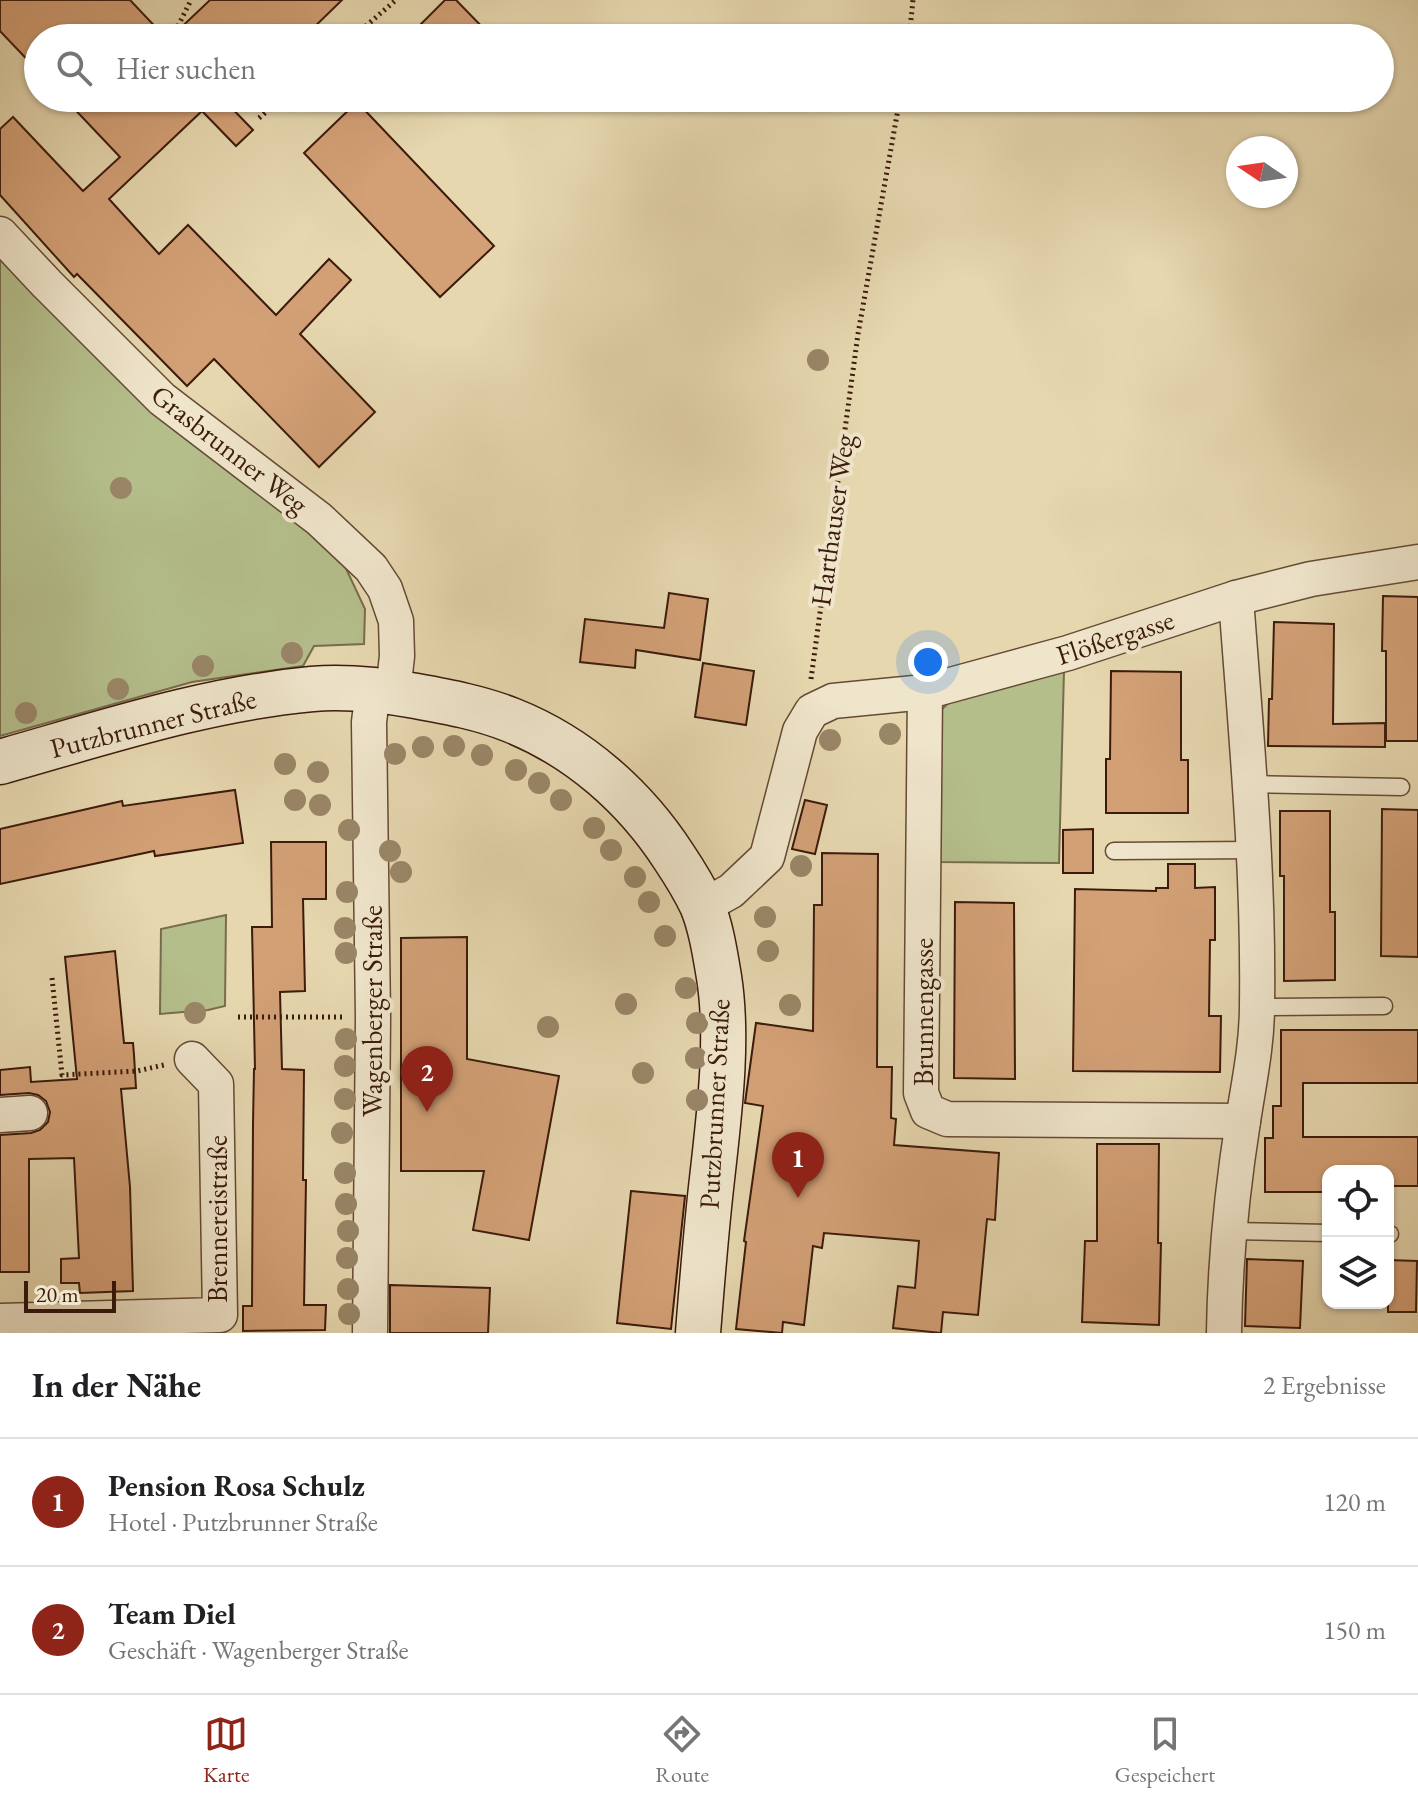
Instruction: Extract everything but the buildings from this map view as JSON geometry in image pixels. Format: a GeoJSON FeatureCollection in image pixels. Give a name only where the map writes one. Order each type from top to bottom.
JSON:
{"type":"FeatureCollection","features":[{"type":"Feature","properties":{"kind":"main road","name":"Putzbrunner Straße"},"geometry":{"type":"LineString","coordinates":[[0,762],[180,711],[314,689],[383,691],[478,709],[513,721],[554,741],[583,760],[627,797],[658,833],[691,883],[702,907],[714,949],[720,979],[723,1033],[719,1116],[698,1333]]}},
{"type":"Feature","properties":{"kind":"street","name":"Grasbrunner Weg"},"geometry":{"type":"LineString","coordinates":[[0,234],[162,399],[319,519],[371,568],[385,589],[396,621],[397,656],[383,691]]}},
{"type":"Feature","properties":{"kind":"street","name":"Flößergasse"},"geometry":{"type":"LineString","coordinates":[[812,711],[833,701],[925,692],[1068,653],[1236,598],[1311,579],[1418,562]]}},
{"type":"Feature","properties":{"kind":"street"},"geometry":{"type":"LineString","coordinates":[[1224,1333],[1225,1275],[1243,1121],[1253,1064],[1257,1007],[1254,850],[1236,598]]}},
{"type":"Feature","properties":{"kind":"street","name":"Wagenberger Straße"},"geometry":{"type":"LineString","coordinates":[[370,1333],[373,1017],[369,722],[383,691]]}},
{"type":"Feature","properties":{"kind":"street","name":"Brunnengasse"},"geometry":{"type":"LineString","coordinates":[[925,692],[921,1093],[928,1111],[947,1119],[1243,1121]]}},
{"type":"Feature","properties":{"kind":"street"},"geometry":{"type":"LineString","coordinates":[[702,907],[731,891],[767,857],[800,731],[812,711]]}},
{"type":"Feature","properties":{"kind":"street","name":"Brennereistraße"},"geometry":{"type":"LineString","coordinates":[[0,1321],[220,1315],[216,1084],[192,1059]]}},
{"type":"Feature","properties":{"kind":"lane"},"geometry":{"type":"LineString","coordinates":[[1249,784],[1401,787]]}},
{"type":"Feature","properties":{"kind":"lane"},"geometry":{"type":"LineString","coordinates":[[1114,851],[1254,850]]}},
{"type":"Feature","properties":{"kind":"lane"},"geometry":{"type":"LineString","coordinates":[[1257,1007],[1384,1006]]}},
{"type":"Feature","properties":{"kind":"lane"},"geometry":{"type":"LineString","coordinates":[[1230,1231],[1322,1233]]}},
{"type":"Feature","properties":{"kind":"path"},"geometry":{"type":"LineString","coordinates":[[179,24],[191,0]]}},
{"type":"Feature","properties":{"kind":"path"},"geometry":{"type":"LineString","coordinates":[[368,24],[396,0]]}},
{"type":"Feature","properties":{"kind":"path"},"geometry":{"type":"LineString","coordinates":[[910,24],[913,0]]}},
{"type":"Feature","properties":{"kind":"path"},"geometry":{"type":"LineString","coordinates":[[259,118],[266,112]]}},
{"type":"Feature","properties":{"kind":"path","name":"Harthauser Weg"},"geometry":{"type":"LineString","coordinates":[[812,711],[811,672],[855,349],[897,112]]}},
{"type":"Feature","properties":{"kind":"path"},"geometry":{"type":"LineString","coordinates":[[52,978],[62,1075],[137,1071],[192,1059]]}},
{"type":"Feature","properties":{"kind":"path"},"geometry":{"type":"LineString","coordinates":[[238,1017],[373,1017]]}},
{"type":"Feature","properties":{"kind":"green space"},"geometry":{"type":"Polygon","coordinates":[[[0,256],[335,545],[365,609],[364,644],[314,646],[303,666],[192,682],[0,736],[0,256]]]}},
{"type":"Feature","properties":{"kind":"green space"},"geometry":{"type":"Polygon","coordinates":[[[1064,671],[1059,863],[940,862],[940,711],[953,699],[1064,671]]]}},
{"type":"Feature","properties":{"kind":"green space"},"geometry":{"type":"Polygon","coordinates":[[[226,915],[225,1006],[160,1014],[161,929],[226,915]]]}},
{"type":"Feature","properties":{"kind":"place","name":"Team Diel"},"geometry":{"type":"Point","coordinates":[427,1112]}},
{"type":"Feature","properties":{"kind":"place","name":"Pension Rosa Schulz"},"geometry":{"type":"Point","coordinates":[798,1198]}}]}
